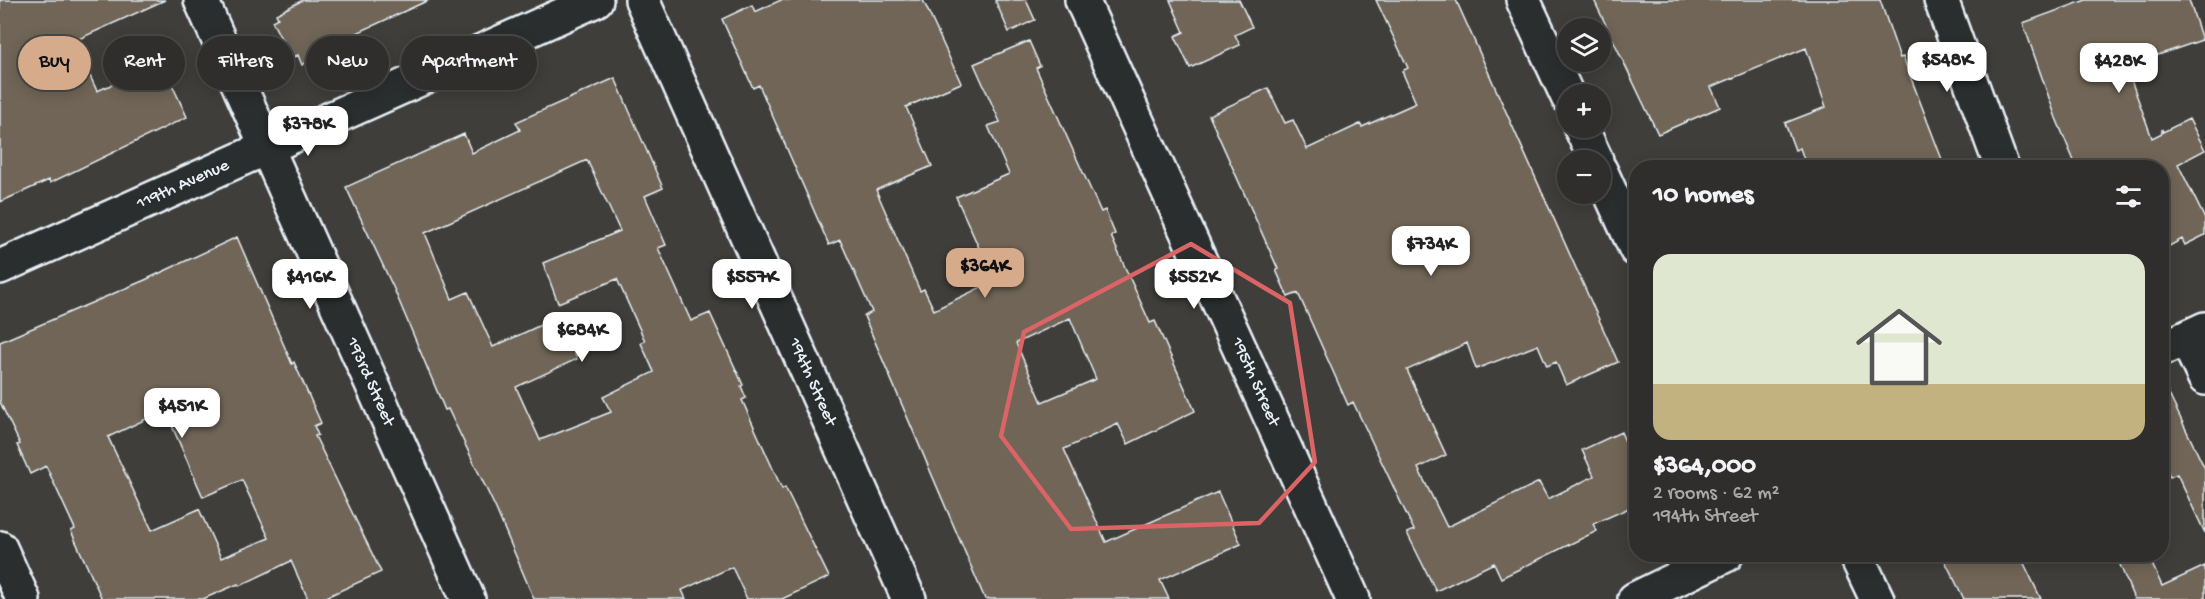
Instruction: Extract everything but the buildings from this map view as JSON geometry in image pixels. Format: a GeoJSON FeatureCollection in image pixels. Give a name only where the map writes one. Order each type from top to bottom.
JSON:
{"type":"FeatureCollection","features":[{"type":"Feature","properties":{"kind":"street","name":"193rd Street"},"geometry":{"type":"LineString","coordinates":[[201,0],[468,599]]}},
{"type":"Feature","properties":{"kind":"street","name":"119th Avenue"},"geometry":{"type":"LineString","coordinates":[[0,267],[596,0]]}},
{"type":"Feature","properties":{"kind":"street","name":"194th Street"},"geometry":{"type":"LineString","coordinates":[[642,0],[909,599]]}},
{"type":"Feature","properties":{"kind":"street","name":"195th Street"},"geometry":{"type":"LineString","coordinates":[[1082,0],[1353,599]]}},
{"type":"Feature","properties":{"kind":"street"},"geometry":{"type":"LineString","coordinates":[[1523,0],[1562,84]]}},
{"type":"Feature","properties":{"kind":"street"},"geometry":{"type":"LineString","coordinates":[[1941,0],[1999,160]]}},
{"type":"Feature","properties":{"kind":"street"},"geometry":{"type":"LineString","coordinates":[[1611,194],[1629,234]]}},
{"type":"Feature","properties":{"kind":"street"},"geometry":{"type":"LineString","coordinates":[[2184,338],[2205,378]]}},
{"type":"Feature","properties":{"kind":"street"},"geometry":{"type":"LineString","coordinates":[[0,548],[23,599]]}},
{"type":"Feature","properties":{"kind":"street"},"geometry":{"type":"LineString","coordinates":[[1635,599],[1712,562]]}},
{"type":"Feature","properties":{"kind":"street"},"geometry":{"type":"LineString","coordinates":[[1859,562],[1877,599]]}},
{"type":"Feature","properties":{"kind":"highlighted area"},"geometry":{"type":"Polygon","coordinates":[[[1191,244],[1290,303],[1315,462],[1259,523],[1071,529],[1001,436],[1024,332],[1191,244]]]}}]}
